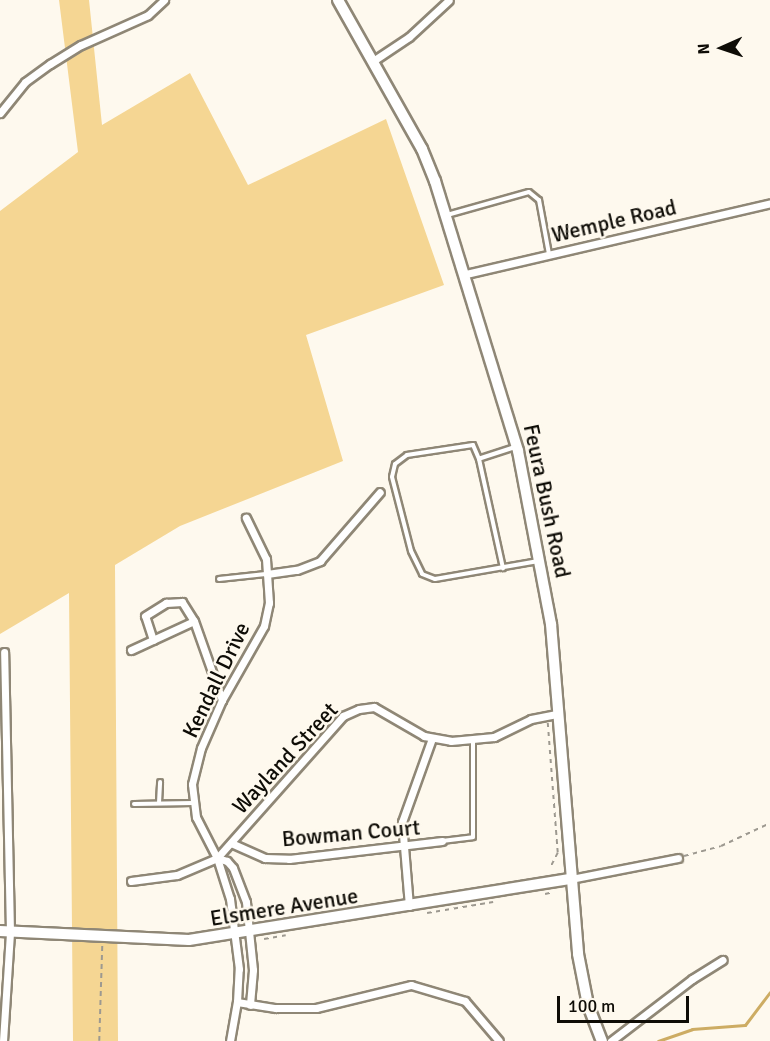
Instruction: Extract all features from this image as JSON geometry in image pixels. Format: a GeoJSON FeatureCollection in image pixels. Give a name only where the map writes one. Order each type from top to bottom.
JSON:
{"type":"FeatureCollection","features":[{"type":"Feature","properties":{"kind":"main road","name":"Feura Bush Road"},"geometry":{"type":"LineString","coordinates":[[338,0],[422,149],[466,274],[517,446],[541,560],[578,954],[588,1005],[602,1041]]}},
{"type":"Feature","properties":{"kind":"main road","name":"Elsmere Avenue"},"geometry":{"type":"LineString","coordinates":[[5,932],[189,940],[249,933],[571,879]]}},
{"type":"Feature","properties":{"kind":"street"},"geometry":{"type":"LineString","coordinates":[[0,113],[25,82],[50,64],[81,45],[148,15],[164,0]]}},
{"type":"Feature","properties":{"kind":"street"},"geometry":{"type":"LineString","coordinates":[[373,61],[409,37],[449,0]]}},
{"type":"Feature","properties":{"kind":"street","name":"Wemple Road"},"geometry":{"type":"LineString","coordinates":[[466,274],[770,202]]}},
{"type":"Feature","properties":{"kind":"street"},"geometry":{"type":"LineString","coordinates":[[267,574],[297,570],[320,561],[380,492]]}},
{"type":"Feature","properties":{"kind":"street","name":"Kendall Drive"},"geometry":{"type":"LineString","coordinates":[[230,1041],[237,1002],[239,969],[230,899],[217,858],[203,834],[193,803],[195,768],[222,700],[264,626],[269,603],[266,559],[246,518]]}},
{"type":"Feature","properties":{"kind":"street"},"geometry":{"type":"LineString","coordinates":[[153,640],[145,616],[166,603],[182,602],[194,621],[222,700]]}},
{"type":"Feature","properties":{"kind":"street"},"geometry":{"type":"LineString","coordinates":[[131,650],[194,621]]}},
{"type":"Feature","properties":{"kind":"street"},"geometry":{"type":"LineString","coordinates":[[3,1041],[4,652]]}},
{"type":"Feature","properties":{"kind":"street","name":"Wayland Street"},"geometry":{"type":"LineString","coordinates":[[217,858],[344,716],[374,707],[432,738],[473,742],[531,719],[557,714]]}},
{"type":"Feature","properties":{"kind":"street"},"geometry":{"type":"LineString","coordinates":[[409,906],[402,849],[402,822],[432,738]]}},
{"type":"Feature","properties":{"kind":"street","name":"Bowman Court"},"geometry":{"type":"LineString","coordinates":[[231,843],[265,858],[289,859],[402,849],[442,841]]}},
{"type":"Feature","properties":{"kind":"street"},"geometry":{"type":"LineString","coordinates":[[131,881],[177,875],[217,858]]}},
{"type":"Feature","properties":{"kind":"street","name":"Kendall Drive"},"geometry":{"type":"LineString","coordinates":[[217,858],[227,861],[242,886],[253,970],[250,1005]]}},
{"type":"Feature","properties":{"kind":"street"},"geometry":{"type":"LineString","coordinates":[[571,879],[678,858]]}},
{"type":"Feature","properties":{"kind":"street"},"geometry":{"type":"LineString","coordinates":[[611,1041],[692,979],[723,960]]}},
{"type":"Feature","properties":{"kind":"street"},"geometry":{"type":"LineString","coordinates":[[237,1002],[250,1005],[316,1008],[411,985],[465,1001],[499,1041]]}},
{"type":"Feature","properties":{"kind":"lane"},"geometry":{"type":"LineString","coordinates":[[447,215],[528,192],[539,200],[549,254]]}},
{"type":"Feature","properties":{"kind":"lane"},"geometry":{"type":"LineString","coordinates":[[503,568],[479,459],[473,445],[407,456],[395,464],[393,477],[411,551],[422,574],[435,579],[503,568],[541,560]]}},
{"type":"Feature","properties":{"kind":"lane"},"geometry":{"type":"LineString","coordinates":[[479,459],[517,446]]}},
{"type":"Feature","properties":{"kind":"lane"},"geometry":{"type":"LineString","coordinates":[[219,579],[267,574]]}},
{"type":"Feature","properties":{"kind":"lane"},"geometry":{"type":"LineString","coordinates":[[442,841],[473,837],[473,742]]}},
{"type":"Feature","properties":{"kind":"lane"},"geometry":{"type":"LineString","coordinates":[[159,803],[160,782]]}},
{"type":"Feature","properties":{"kind":"lane"},"geometry":{"type":"LineString","coordinates":[[134,804],[193,803]]}},
{"type":"Feature","properties":{"kind":"path"},"geometry":{"type":"LineString","coordinates":[[548,722],[558,853],[551,867]]}},
{"type":"Feature","properties":{"kind":"path"},"geometry":{"type":"LineString","coordinates":[[678,858],[721,846],[770,823]]}},
{"type":"Feature","properties":{"kind":"path"},"geometry":{"type":"LineString","coordinates":[[99,1041],[102,938]]}},
{"type":"Feature","properties":{"kind":"shaded area"},"geometry":{"type":"Polygon","coordinates":[[[59,0],[89,0],[102,125],[190,73],[248,185],[386,119],[444,285],[306,335],[343,461],[180,526],[115,565],[118,1041],[73,1041],[69,593],[0,634],[0,211],[78,152],[59,0]]]}},
{"type":"Feature","properties":{"kind":"waterway"},"geometry":{"type":"LineString","coordinates":[[658,1041],[692,1029],[745,1025],[770,992]]}}]}
